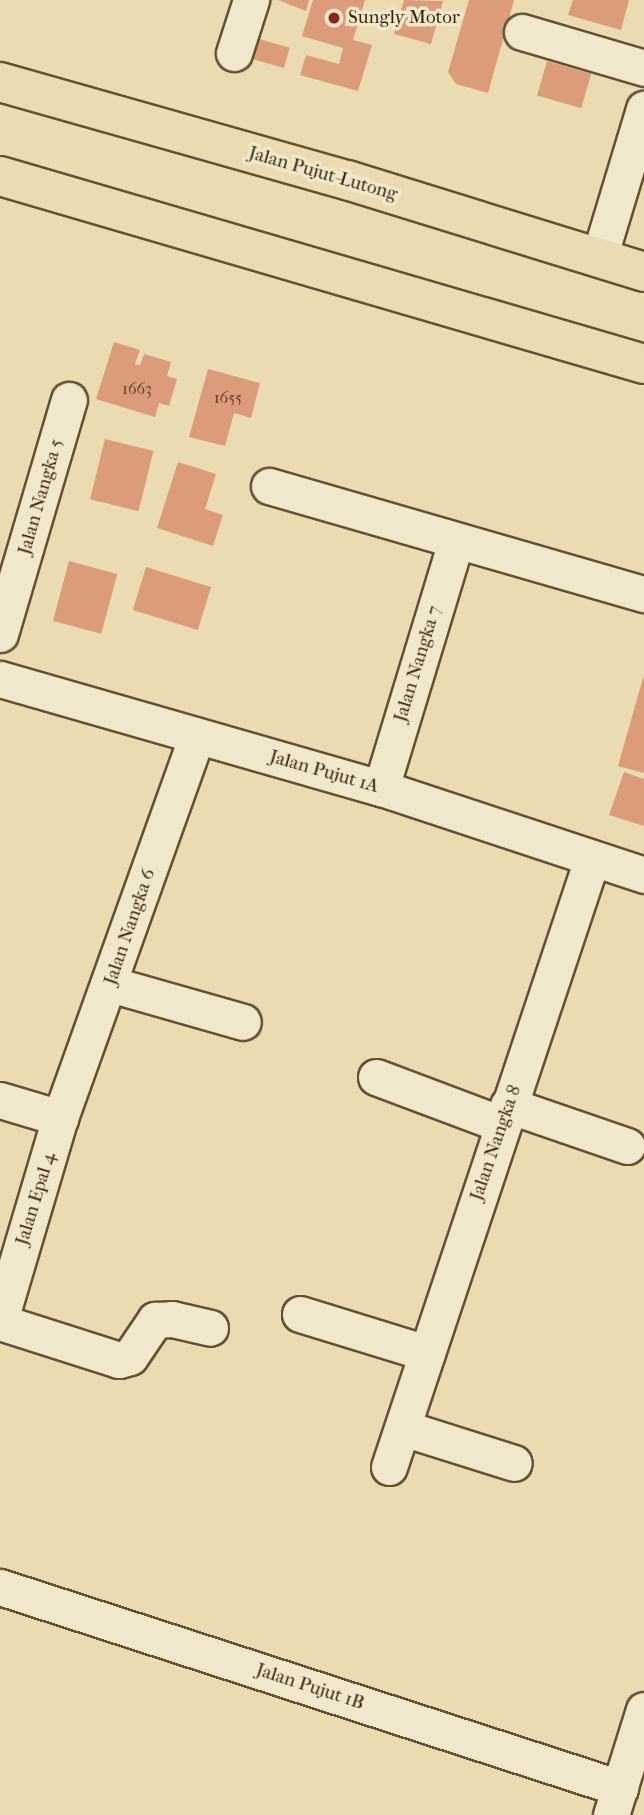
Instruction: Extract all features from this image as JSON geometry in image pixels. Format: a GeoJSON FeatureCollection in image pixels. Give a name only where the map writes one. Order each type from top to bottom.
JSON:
{"type":"FeatureCollection","features":[{"type":"Feature","properties":{"kind":"highway","name":"Jalan Pujut-Lutong"},"geometry":{"type":"LineString","coordinates":[[0,82],[644,272]]}},
{"type":"Feature","properties":{"kind":"highway"},"geometry":{"type":"LineString","coordinates":[[0,176],[644,364]]}},
{"type":"Feature","properties":{"kind":"street"},"geometry":{"type":"LineString","coordinates":[[234,53],[251,0]]}},
{"type":"Feature","properties":{"kind":"street"},"geometry":{"type":"LineString","coordinates":[[522,32],[644,68]]}},
{"type":"Feature","properties":{"kind":"street"},"geometry":{"type":"LineString","coordinates":[[599,258],[644,109]]}},
{"type":"Feature","properties":{"kind":"street","name":"Jalan Nangka 5"},"geometry":{"type":"LineString","coordinates":[[0,634],[69,400]]}},
{"type":"Feature","properties":{"kind":"street"},"geometry":{"type":"LineString","coordinates":[[268,486],[644,594]]}},
{"type":"Feature","properties":{"kind":"street","name":"Jalan Nangka 7"},"geometry":{"type":"LineString","coordinates":[[381,788],[456,541]]}},
{"type":"Feature","properties":{"kind":"street","name":"Jalan Pujut 1A"},"geometry":{"type":"LineString","coordinates":[[0,679],[381,788],[644,875]]}},
{"type":"Feature","properties":{"kind":"street","name":"Jalan Nangka 6"},"geometry":{"type":"LineString","coordinates":[[60,1118],[197,736]]}},
{"type":"Feature","properties":{"kind":"street","name":"Jalan Nangka 8"},"geometry":{"type":"LineString","coordinates":[[389,1467],[592,859]]}},
{"type":"Feature","properties":{"kind":"street"},"geometry":{"type":"LineString","coordinates":[[110,984],[243,1022]]}},
{"type":"Feature","properties":{"kind":"street"},"geometry":{"type":"LineString","coordinates":[[376,1077],[505,1115],[627,1146]]}},
{"type":"Feature","properties":{"kind":"street"},"geometry":{"type":"LineString","coordinates":[[0,1100],[60,1118]]}},
{"type":"Feature","properties":{"kind":"street","name":"Jalan Epal 4"},"geometry":{"type":"LineString","coordinates":[[0,1321],[60,1118]]}},
{"type":"Feature","properties":{"kind":"street"},"geometry":{"type":"LineString","coordinates":[[300,1314],[427,1353]]}},
{"type":"Feature","properties":{"kind":"street"},"geometry":{"type":"LineString","coordinates":[[0,1321],[119,1360],[130,1357],[155,1320],[172,1319],[210,1328]]}},
{"type":"Feature","properties":{"kind":"street"},"geometry":{"type":"LineString","coordinates":[[403,1428],[514,1463]]}},
{"type":"Feature","properties":{"kind":"street","name":"Jalan Pujut 1B"},"geometry":{"type":"LineString","coordinates":[[0,1587],[615,1801]]}},
{"type":"Feature","properties":{"kind":"street"},"geometry":{"type":"LineString","coordinates":[[615,1801],[644,1710]]}},
{"type":"Feature","properties":{"kind":"building"},"geometry":{"type":"Polygon","coordinates":[[[278,0],[309,0],[306,11],[278,0]]]}},
{"type":"Feature","properties":{"kind":"building"},"geometry":{"type":"Polygon","coordinates":[[[313,0],[365,0],[353,40],[372,45],[358,91],[300,75],[306,55],[339,64],[343,48],[302,36],[313,0]]]}},
{"type":"Feature","properties":{"kind":"building"},"geometry":{"type":"Polygon","coordinates":[[[404,0],[443,1],[431,44],[394,34],[404,0]]]}},
{"type":"Feature","properties":{"kind":"building"},"geometry":{"type":"Polygon","coordinates":[[[469,0],[514,0],[488,93],[456,84],[448,72],[469,0]]]}},
{"type":"Feature","properties":{"kind":"building"},"geometry":{"type":"Polygon","coordinates":[[[573,0],[629,0],[621,30],[568,15],[573,0]]]}},
{"type":"Feature","properties":{"kind":"building"},"geometry":{"type":"Polygon","coordinates":[[[259,39],[290,48],[284,68],[253,59],[259,39]]]}},
{"type":"Feature","properties":{"kind":"building"},"geometry":{"type":"Polygon","coordinates":[[[547,61],[591,74],[581,108],[537,96],[547,61]]]}},
{"type":"Feature","properties":{"kind":"building"},"geometry":{"type":"Polygon","coordinates":[[[114,342],[140,350],[135,364],[140,365],[144,354],[171,362],[167,376],[177,379],[169,406],[159,403],[155,417],[96,399],[114,342]]]}},
{"type":"Feature","properties":{"kind":"building"},"geometry":{"type":"Polygon","coordinates":[[[208,369],[260,383],[251,418],[234,413],[225,446],[189,437],[208,369]]]}},
{"type":"Feature","properties":{"kind":"building"},"geometry":{"type":"Polygon","coordinates":[[[105,439],[154,451],[139,511],[90,499],[105,439]]]}},
{"type":"Feature","properties":{"kind":"building"},"geometry":{"type":"Polygon","coordinates":[[[178,462],[216,474],[205,509],[223,515],[213,546],[157,528],[178,462]]]}},
{"type":"Feature","properties":{"kind":"building"},"geometry":{"type":"Polygon","coordinates":[[[69,561],[117,574],[101,634],[53,621],[69,561]]]}},
{"type":"Feature","properties":{"kind":"building"},"geometry":{"type":"Polygon","coordinates":[[[146,567],[211,587],[198,630],[133,610],[146,567]]]}},
{"type":"Feature","properties":{"kind":"building"},"geometry":{"type":"Polygon","coordinates":[[[644,678],[644,773],[618,766],[644,678]]]}},
{"type":"Feature","properties":{"kind":"building"},"geometry":{"type":"Polygon","coordinates":[[[624,772],[644,779],[644,826],[609,815],[624,772]]]}},
{"type":"Feature","properties":{"kind":"place","name":"Sungly Motor"},"geometry":{"type":"Point","coordinates":[334,18]}}]}
